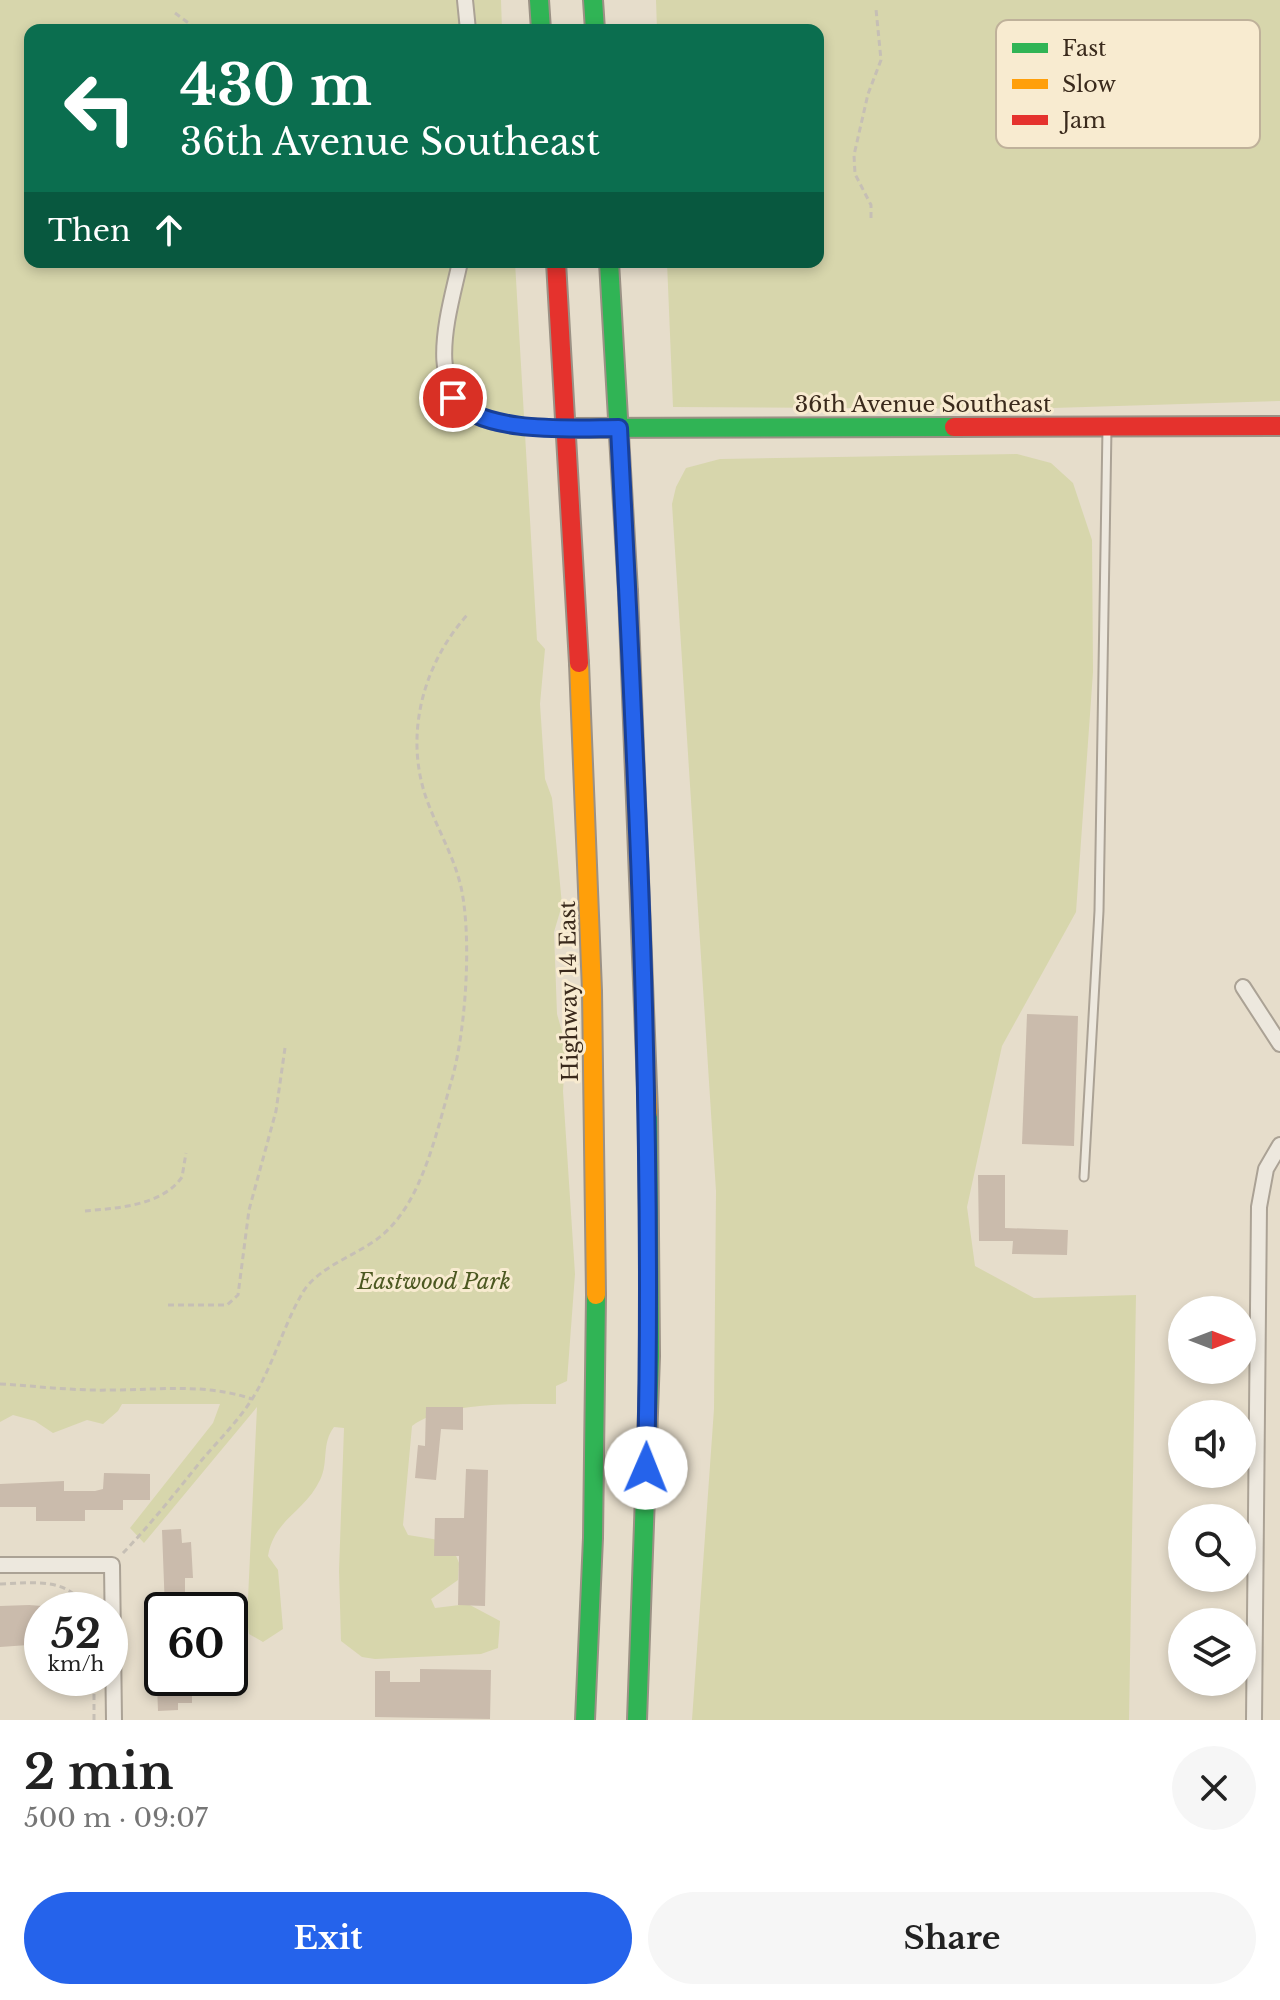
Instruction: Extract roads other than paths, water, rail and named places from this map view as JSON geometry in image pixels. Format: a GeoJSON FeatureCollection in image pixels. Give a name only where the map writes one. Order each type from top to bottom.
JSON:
{"type":"FeatureCollection","features":[{"type":"Feature","properties":{"kind":"main road"},"geometry":{"type":"LineString","coordinates":[[539,0],[541,24]]}},
{"type":"Feature","properties":{"kind":"main road"},"geometry":{"type":"LineString","coordinates":[[593,0],[595,24]]}},
{"type":"Feature","properties":{"kind":"main road","name":"Highway 14 East"},"geometry":{"type":"LineString","coordinates":[[556,268],[586,767],[597,1153],[595,1451],[585,1720]]}},
{"type":"Feature","properties":{"kind":"main road"},"geometry":{"type":"LineString","coordinates":[[609,268],[638,796],[647,1163],[648,1386],[637,1720]]}},
{"type":"Feature","properties":{"kind":"main road","name":"36th Avenue Southeast"},"geometry":{"type":"LineString","coordinates":[[567,428],[1280,426]]}},
{"type":"Feature","properties":{"kind":"street"},"geometry":{"type":"LineString","coordinates":[[465,0],[467,24]]}},
{"type":"Feature","properties":{"kind":"street"},"geometry":{"type":"LineString","coordinates":[[459,268],[447,324],[444,362],[453,398],[460,406],[482,418],[567,428]]}},
{"type":"Feature","properties":{"kind":"street"},"geometry":{"type":"LineString","coordinates":[[1243,987],[1280,1044]]}},
{"type":"Feature","properties":{"kind":"street"},"geometry":{"type":"LineString","coordinates":[[1254,1720],[1259,1207],[1266,1169],[1280,1145]]}},
{"type":"Feature","properties":{"kind":"street"},"geometry":{"type":"LineString","coordinates":[[0,1565],[112,1565],[114,1720]]}},
{"type":"Feature","properties":{"kind":"lane"},"geometry":{"type":"LineString","coordinates":[[1084,1177],[1099,911],[1107,428]]}},
{"type":"Feature","properties":{"kind":"park label","name":"Eastwood Park"},"geometry":{"type":"Point","coordinates":[434,1281]}}]}
